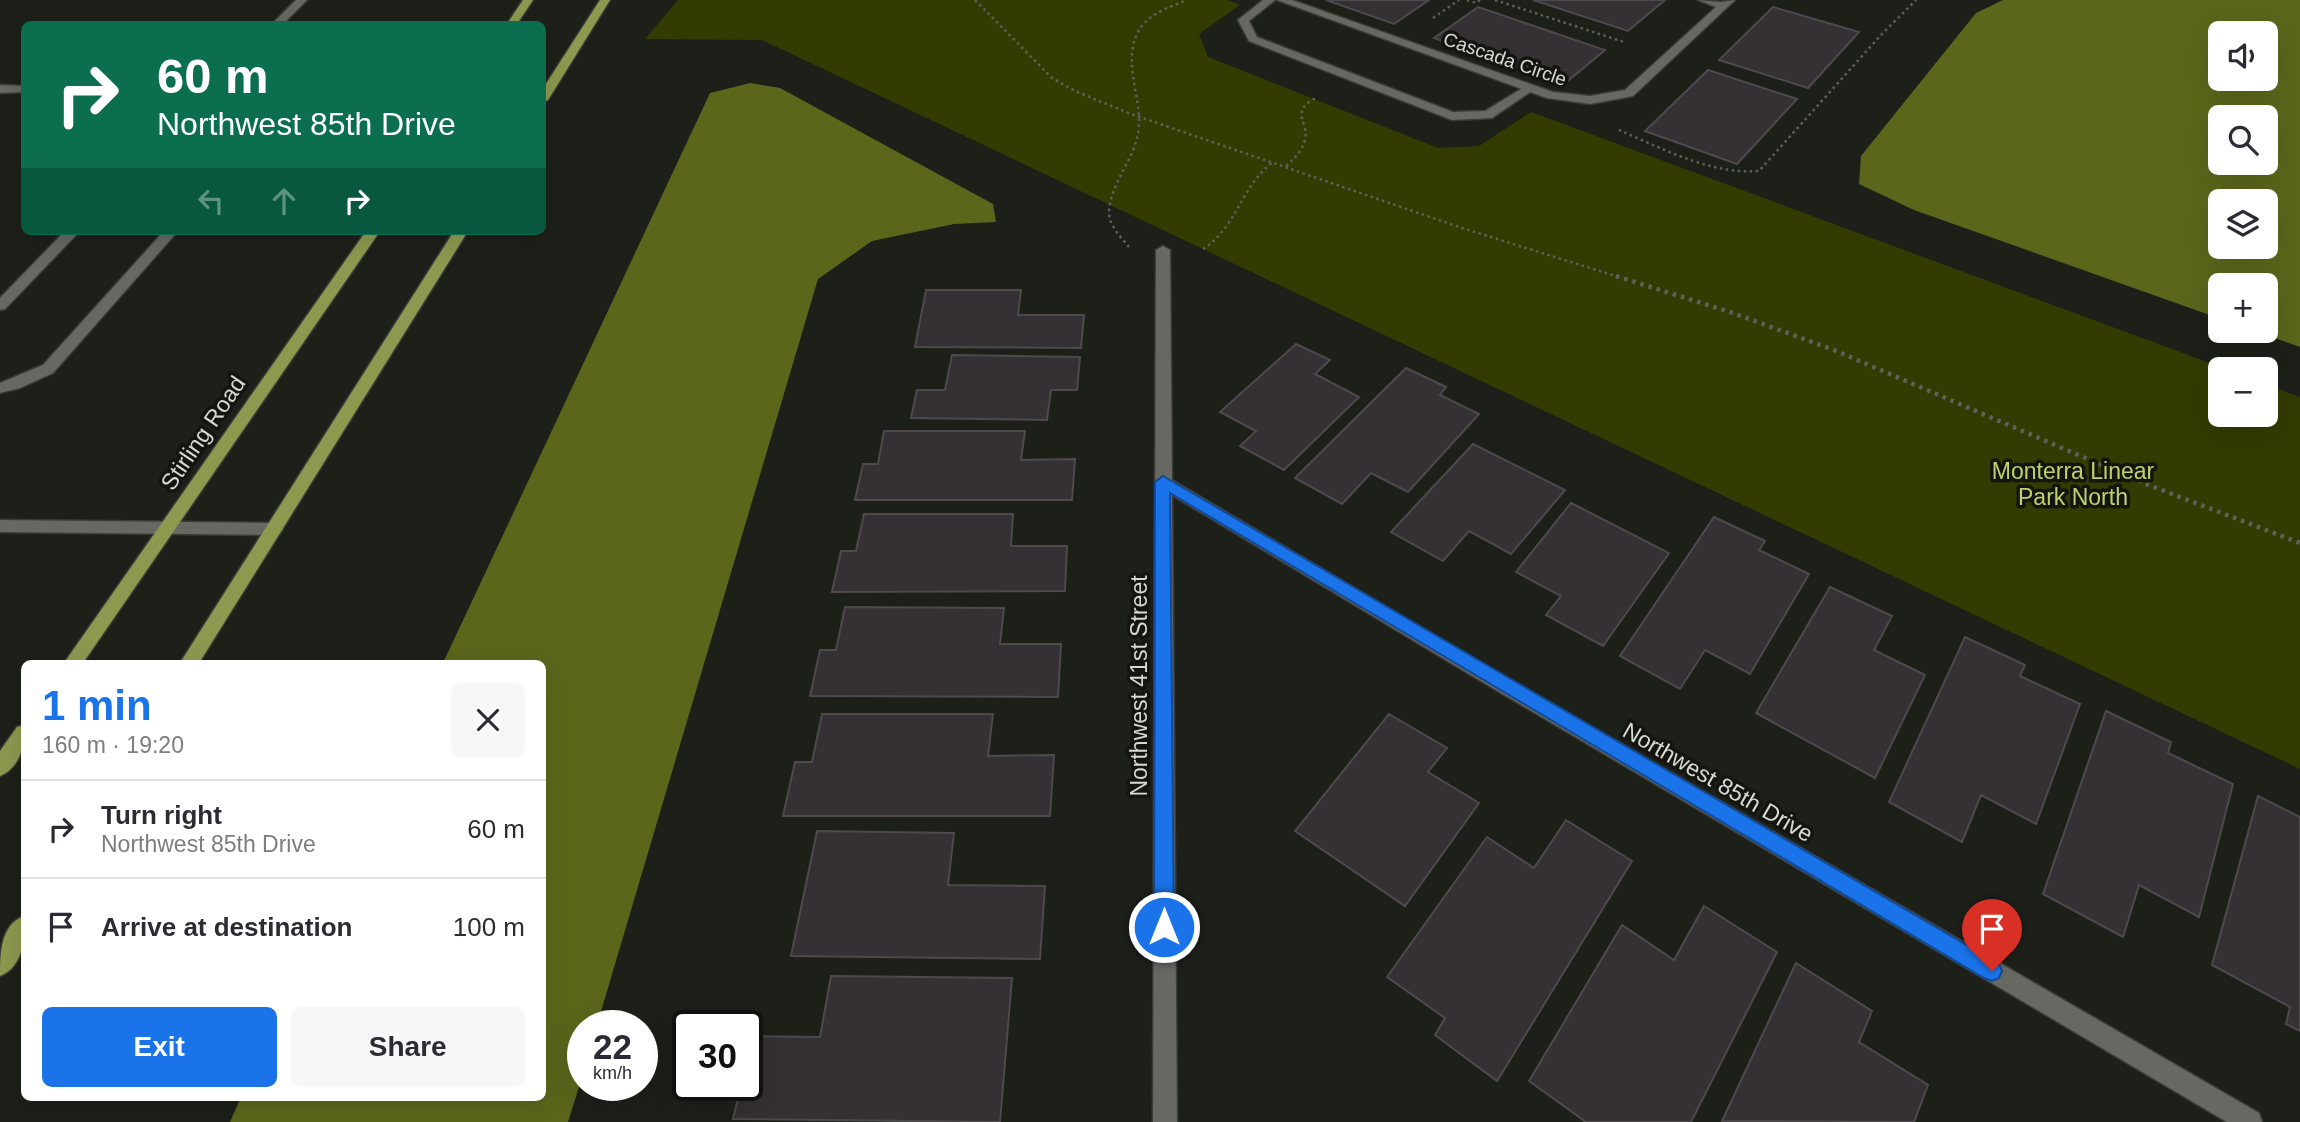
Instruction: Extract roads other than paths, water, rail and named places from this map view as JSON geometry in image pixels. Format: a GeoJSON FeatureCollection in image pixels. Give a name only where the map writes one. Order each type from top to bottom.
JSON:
{"type":"FeatureCollection","features":[{"type":"Feature","properties":{"kind":"main road"},"geometry":{"type":"LineString","coordinates":[[514,21],[528,0]]}},
{"type":"Feature","properties":{"kind":"main road"},"geometry":{"type":"LineString","coordinates":[[546,94],[605,0]]}},
{"type":"Feature","properties":{"kind":"main road","name":"Stirling Road"},"geometry":{"type":"LineString","coordinates":[[76,660],[370,235]]}},
{"type":"Feature","properties":{"kind":"main road"},"geometry":{"type":"LineString","coordinates":[[192,660],[458,235]]}},
{"type":"Feature","properties":{"kind":"main road"},"geometry":{"type":"LineString","coordinates":[[0,767],[21,737]]}},
{"type":"Feature","properties":{"kind":"main road"},"geometry":{"type":"LineString","coordinates":[[0,965],[21,931]]}},
{"type":"Feature","properties":{"kind":"street"},"geometry":{"type":"LineString","coordinates":[[280,21],[302,0]]}},
{"type":"Feature","properties":{"kind":"street"},"geometry":{"type":"LineString","coordinates":[[1270,0],[1243,20],[1253,38],[1452,116],[1488,115],[1530,88]]}},
{"type":"Feature","properties":{"kind":"street","name":"Cascada Circle"},"geometry":{"type":"LineString","coordinates":[[1282,0],[1530,88],[1580,100],[1612,98],[1629,93],[1726,3]]}},
{"type":"Feature","properties":{"kind":"street"},"geometry":{"type":"LineString","coordinates":[[1703,0],[1726,3]]}},
{"type":"Feature","properties":{"kind":"street"},"geometry":{"type":"LineString","coordinates":[[0,89],[21,89]]}},
{"type":"Feature","properties":{"kind":"street"},"geometry":{"type":"LineString","coordinates":[[0,306],[69,235]]}},
{"type":"Feature","properties":{"kind":"street"},"geometry":{"type":"LineString","coordinates":[[0,388],[48,369],[168,235]]}},
{"type":"Feature","properties":{"kind":"street","name":"Northwest 41st Street"},"geometry":{"type":"LineString","coordinates":[[1163,250],[1165,1122]]}},
{"type":"Feature","properties":{"kind":"street","name":"Northwest 85th Drive"},"geometry":{"type":"LineString","coordinates":[[1163,482],[1476,669],[2250,1122]]}},
{"type":"Feature","properties":{"kind":"street"},"geometry":{"type":"LineString","coordinates":[[0,526],[274,529]]}},
{"type":"Feature","properties":{"kind":"park label","name":"Monterra Linear Park North"},"geometry":{"type":"Point","coordinates":[2073,484]}}]}
